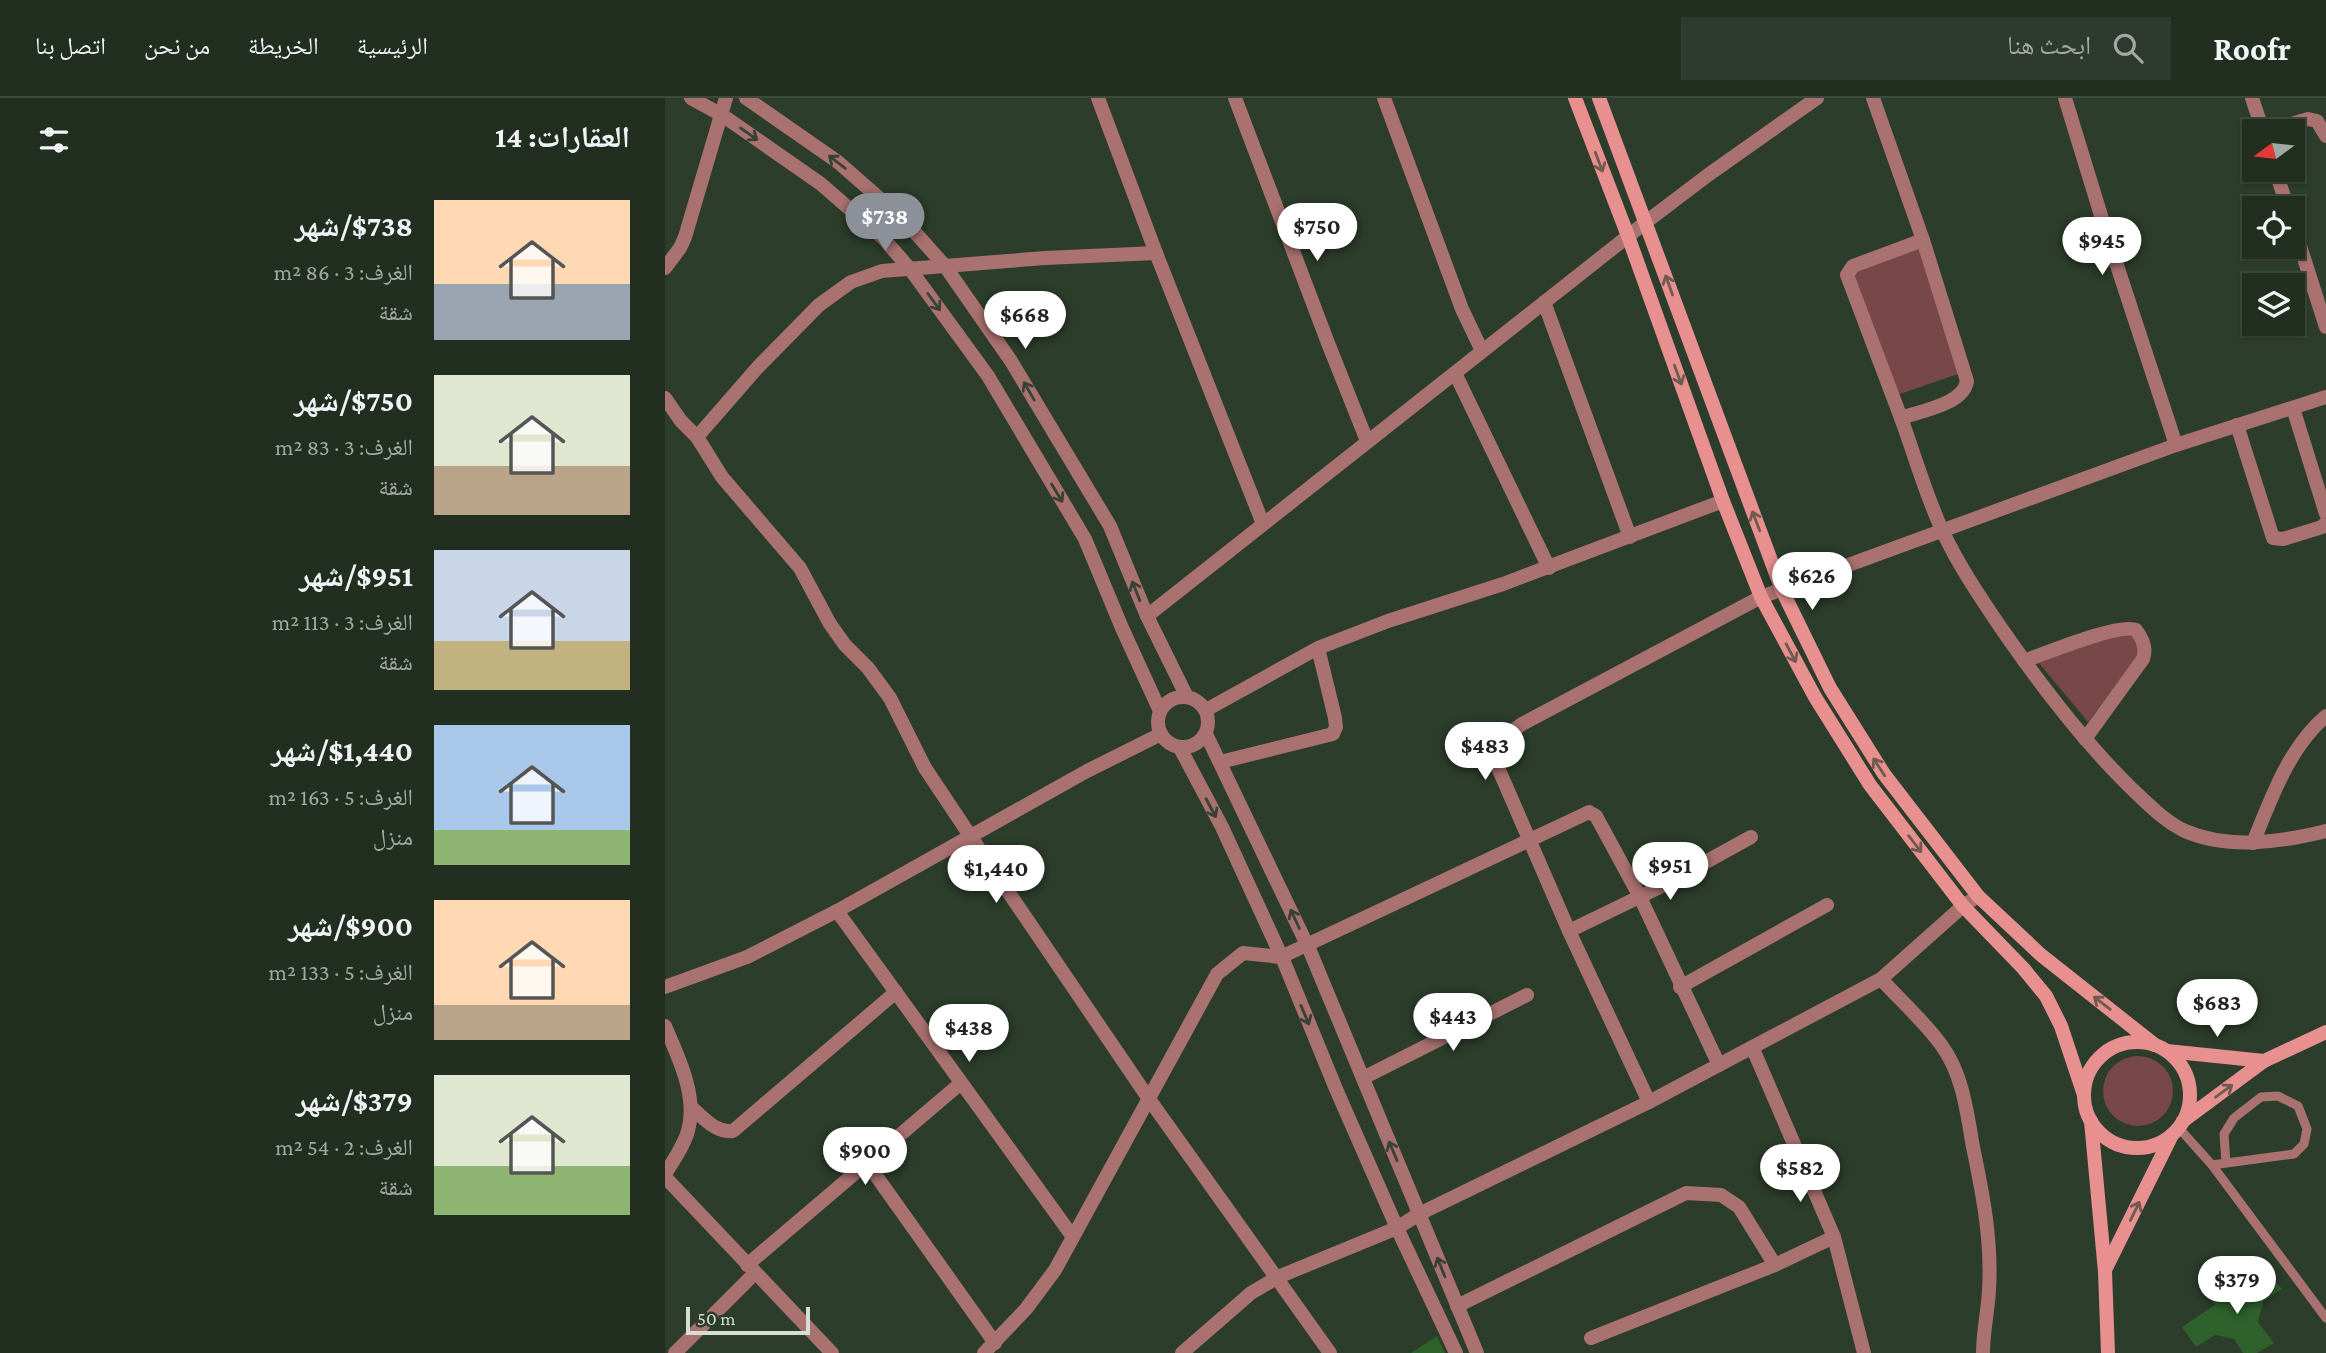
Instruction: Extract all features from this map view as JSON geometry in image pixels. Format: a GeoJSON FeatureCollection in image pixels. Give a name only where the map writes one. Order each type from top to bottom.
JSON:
{"type":"FeatureCollection","features":[{"type":"Feature","properties":{"kind":"street"},"geometry":{"type":"LineString","coordinates":[[691,98],[722,115],[821,184],[884,239],[910,269],[988,376],[1085,539],[1160,711],[1158,727],[1161,734],[1165,741],[1179,748],[1221,827],[1281,957],[1397,1227],[1456,1353]]}},
{"type":"Feature","properties":{"kind":"street"},"geometry":{"type":"LineString","coordinates":[[665,284],[668,265],[680,248],[695,206],[726,98]]}},
{"type":"Feature","properties":{"kind":"street"},"geometry":{"type":"LineString","coordinates":[[746,98],[838,162],[903,219],[945,266],[1011,361],[1109,526],[1147,616],[1187,697],[1201,704],[1206,710],[1206,734],[1307,945],[1477,1353]]}},
{"type":"Feature","properties":{"kind":"street"},"geometry":{"type":"LineString","coordinates":[[1098,98],[1263,524]]}},
{"type":"Feature","properties":{"kind":"street"},"geometry":{"type":"LineString","coordinates":[[1235,98],[1367,441]]}},
{"type":"Feature","properties":{"kind":"street"},"geometry":{"type":"LineString","coordinates":[[1384,98],[1462,309],[1482,351]]}},
{"type":"Feature","properties":{"kind":"street"},"geometry":{"type":"LineString","coordinates":[[1575,98],[1761,597],[1815,697],[1870,785],[1963,906],[2046,996],[2061,1026],[2091,1121],[2105,1272],[2108,1353]]}},
{"type":"Feature","properties":{"kind":"street"},"geometry":{"type":"LineString","coordinates":[[1599,98],[1782,590],[1830,688],[1884,774],[1978,896],[2042,955],[2176,1060],[2188,1083],[2188,1108],[2105,1272]]}},
{"type":"Feature","properties":{"kind":"street"},"geometry":{"type":"LineString","coordinates":[[1147,616],[1646,222],[1817,98]]}},
{"type":"Feature","properties":{"kind":"street"},"geometry":{"type":"LineString","coordinates":[[1873,98],[1923,240],[1967,381],[1966,388],[1957,398],[1901,418]]}},
{"type":"Feature","properties":{"kind":"street"},"geometry":{"type":"LineString","coordinates":[[2065,98],[2176,445]]}},
{"type":"Feature","properties":{"kind":"street"},"geometry":{"type":"LineString","coordinates":[[2252,98],[2260,119]]}},
{"type":"Feature","properties":{"kind":"street"},"geometry":{"type":"LineString","coordinates":[[2305,120],[2317,121],[2326,136]]}},
{"type":"Feature","properties":{"kind":"street"},"geometry":{"type":"LineString","coordinates":[[1923,240],[1853,266],[1847,275],[1943,531],[1962,569],[2024,661],[2111,768],[2147,803],[2185,831],[2211,839],[2253,843],[2283,841],[2326,831]]}},
{"type":"Feature","properties":{"kind":"street"},"geometry":{"type":"LineString","coordinates":[[697,437],[758,367],[819,305],[851,282],[882,271],[1045,258],[1156,253]]}},
{"type":"Feature","properties":{"kind":"street"},"geometry":{"type":"LineString","coordinates":[[2304,259],[2326,327]]}},
{"type":"Feature","properties":{"kind":"street"},"geometry":{"type":"LineString","coordinates":[[1544,302],[1630,537]]}},
{"type":"Feature","properties":{"kind":"street"},"geometry":{"type":"LineString","coordinates":[[1455,373],[1549,568]]}},
{"type":"Feature","properties":{"kind":"street"},"geometry":{"type":"LineString","coordinates":[[1649,1102],[1569,931],[1499,770],[1501,744],[1509,733],[1534,717],[1761,597],[2176,445],[2326,397]]}},
{"type":"Feature","properties":{"kind":"street"},"geometry":{"type":"LineString","coordinates":[[665,398],[681,421],[697,437],[722,477],[800,568],[830,624],[890,698],[925,768],[971,837],[1149,1099],[1330,1353]]}},
{"type":"Feature","properties":{"kind":"street"},"geometry":{"type":"LineString","coordinates":[[2293,408],[2326,514]]}},
{"type":"Feature","properties":{"kind":"street"},"geometry":{"type":"LineString","coordinates":[[2237,425],[2273,538],[2283,539],[2322,527],[2326,523]]}},
{"type":"Feature","properties":{"kind":"street"},"geometry":{"type":"LineString","coordinates":[[1206,710],[1318,648],[1388,621],[1549,568],[1723,500]]}},
{"type":"Feature","properties":{"kind":"street"},"geometry":{"type":"LineString","coordinates":[[2024,661],[2108,632],[2125,628],[2136,630],[2144,646],[2143,659],[2085,738]]}},
{"type":"Feature","properties":{"kind":"street"},"geometry":{"type":"LineString","coordinates":[[1220,762],[1333,734],[1336,727],[1335,718],[1318,648]]}},
{"type":"Feature","properties":{"kind":"street"},"geometry":{"type":"LineString","coordinates":[[1160,711],[1171,700],[1187,697]]}},
{"type":"Feature","properties":{"kind":"street"},"geometry":{"type":"LineString","coordinates":[[2253,843],[2283,774],[2311,730],[2326,716]]}},
{"type":"Feature","properties":{"kind":"street"},"geometry":{"type":"LineString","coordinates":[[665,987],[747,957],[837,911],[1087,771],[1161,734]]}},
{"type":"Feature","properties":{"kind":"street"},"geometry":{"type":"LineString","coordinates":[[1179,748],[1195,745],[1206,734]]}},
{"type":"Feature","properties":{"kind":"street"},"geometry":{"type":"LineString","coordinates":[[867,1163],[989,1348],[1026,1309],[1055,1270],[1217,974],[1243,953],[1281,957],[1585,814],[1593,813],[1640,897],[1719,1065]]}},
{"type":"Feature","properties":{"kind":"street"},"geometry":{"type":"LineString","coordinates":[[1569,931],[1640,897],[1751,836]]}},
{"type":"Feature","properties":{"kind":"street"},"geometry":{"type":"LineString","coordinates":[[1182,1353],[1251,1293],[1278,1278],[1397,1227],[1753,1049],[1881,979],[1963,906],[1978,896]]}},
{"type":"Feature","properties":{"kind":"street"},"geometry":{"type":"LineString","coordinates":[[1680,986],[1827,905]]}},
{"type":"Feature","properties":{"kind":"street"},"geometry":{"type":"LineString","coordinates":[[837,911],[1073,1237]]}},
{"type":"Feature","properties":{"kind":"street"},"geometry":{"type":"LineString","coordinates":[[1881,979],[1942,1046],[1956,1071],[1963,1096],[1985,1202],[1989,1248],[1989,1291],[1983,1353]]}},
{"type":"Feature","properties":{"kind":"street"},"geometry":{"type":"LineString","coordinates":[[691,1107],[717,1130],[733,1131],[896,992]]}},
{"type":"Feature","properties":{"kind":"street"},"geometry":{"type":"LineString","coordinates":[[1363,1078],[1527,995]]}},
{"type":"Feature","properties":{"kind":"street"},"geometry":{"type":"LineString","coordinates":[[665,1026],[682,1066],[691,1107],[688,1131],[665,1176],[832,1353]]}},
{"type":"Feature","properties":{"kind":"street"},"geometry":{"type":"LineString","coordinates":[[2091,1121],[2103,1136],[2120,1145],[2139,1148],[2157,1143],[2264,1061],[2326,1032]]}},
{"type":"Feature","properties":{"kind":"street"},"geometry":{"type":"LineString","coordinates":[[2084,1094],[2092,1067],[2107,1051],[2127,1043],[2141,1042],[2161,1048],[2264,1061]]}},
{"type":"Feature","properties":{"kind":"street"},"geometry":{"type":"LineString","coordinates":[[1753,1049],[1834,1237],[1864,1353]]}},
{"type":"Feature","properties":{"kind":"street"},"geometry":{"type":"LineString","coordinates":[[675,1353],[751,1269],[867,1163],[961,1083]]}},
{"type":"Feature","properties":{"kind":"street"},"geometry":{"type":"LineString","coordinates":[[1457,1306],[1686,1193],[1721,1195],[1739,1207],[1775,1265]]}},
{"type":"Feature","properties":{"kind":"street"},"geometry":{"type":"LineString","coordinates":[[1591,1338],[1775,1265],[1834,1237]]}},
{"type":"Feature","properties":{"kind":"lane"},"geometry":{"type":"LineString","coordinates":[[2212,1166],[2294,1154],[2304,1144],[2307,1129],[2298,1106],[2279,1096],[2261,1097],[2234,1118],[2224,1134],[2226,1163]]}},
{"type":"Feature","properties":{"kind":"lane"},"geometry":{"type":"LineString","coordinates":[[2178,1127],[2212,1166],[2326,1318]]}},
{"type":"Feature","properties":{"kind":"shaded area"},"geometry":{"type":"Polygon","coordinates":[[[1920,233],[1964,372],[1897,395],[1849,263],[1920,233]]]}},
{"type":"Feature","properties":{"kind":"shaded area"},"geometry":{"type":"Polygon","coordinates":[[[2130,625],[2142,650],[2088,722],[2038,662],[2130,625]]]}},
{"type":"Feature","properties":{"kind":"shaded area"},"geometry":{"type":"Polygon","coordinates":[[[2138,1056],[2163,1066],[2173,1091],[2163,1116],[2138,1126],[2113,1116],[2103,1091],[2113,1066],[2138,1056]]]}},
{"type":"Feature","properties":{"kind":"building"},"geometry":{"type":"Polygon","coordinates":[[[2264,1270],[2282,1289],[2263,1302],[2258,1322],[2274,1343],[2257,1353],[2243,1353],[2234,1339],[2215,1335],[2196,1347],[2182,1327],[2215,1305],[2210,1298],[2229,1286],[2233,1291],[2264,1270]]]}},
{"type":"Feature","properties":{"kind":"building"},"geometry":{"type":"Polygon","coordinates":[[[1437,1336],[1445,1353],[1411,1353],[1437,1336]]]}}]}
